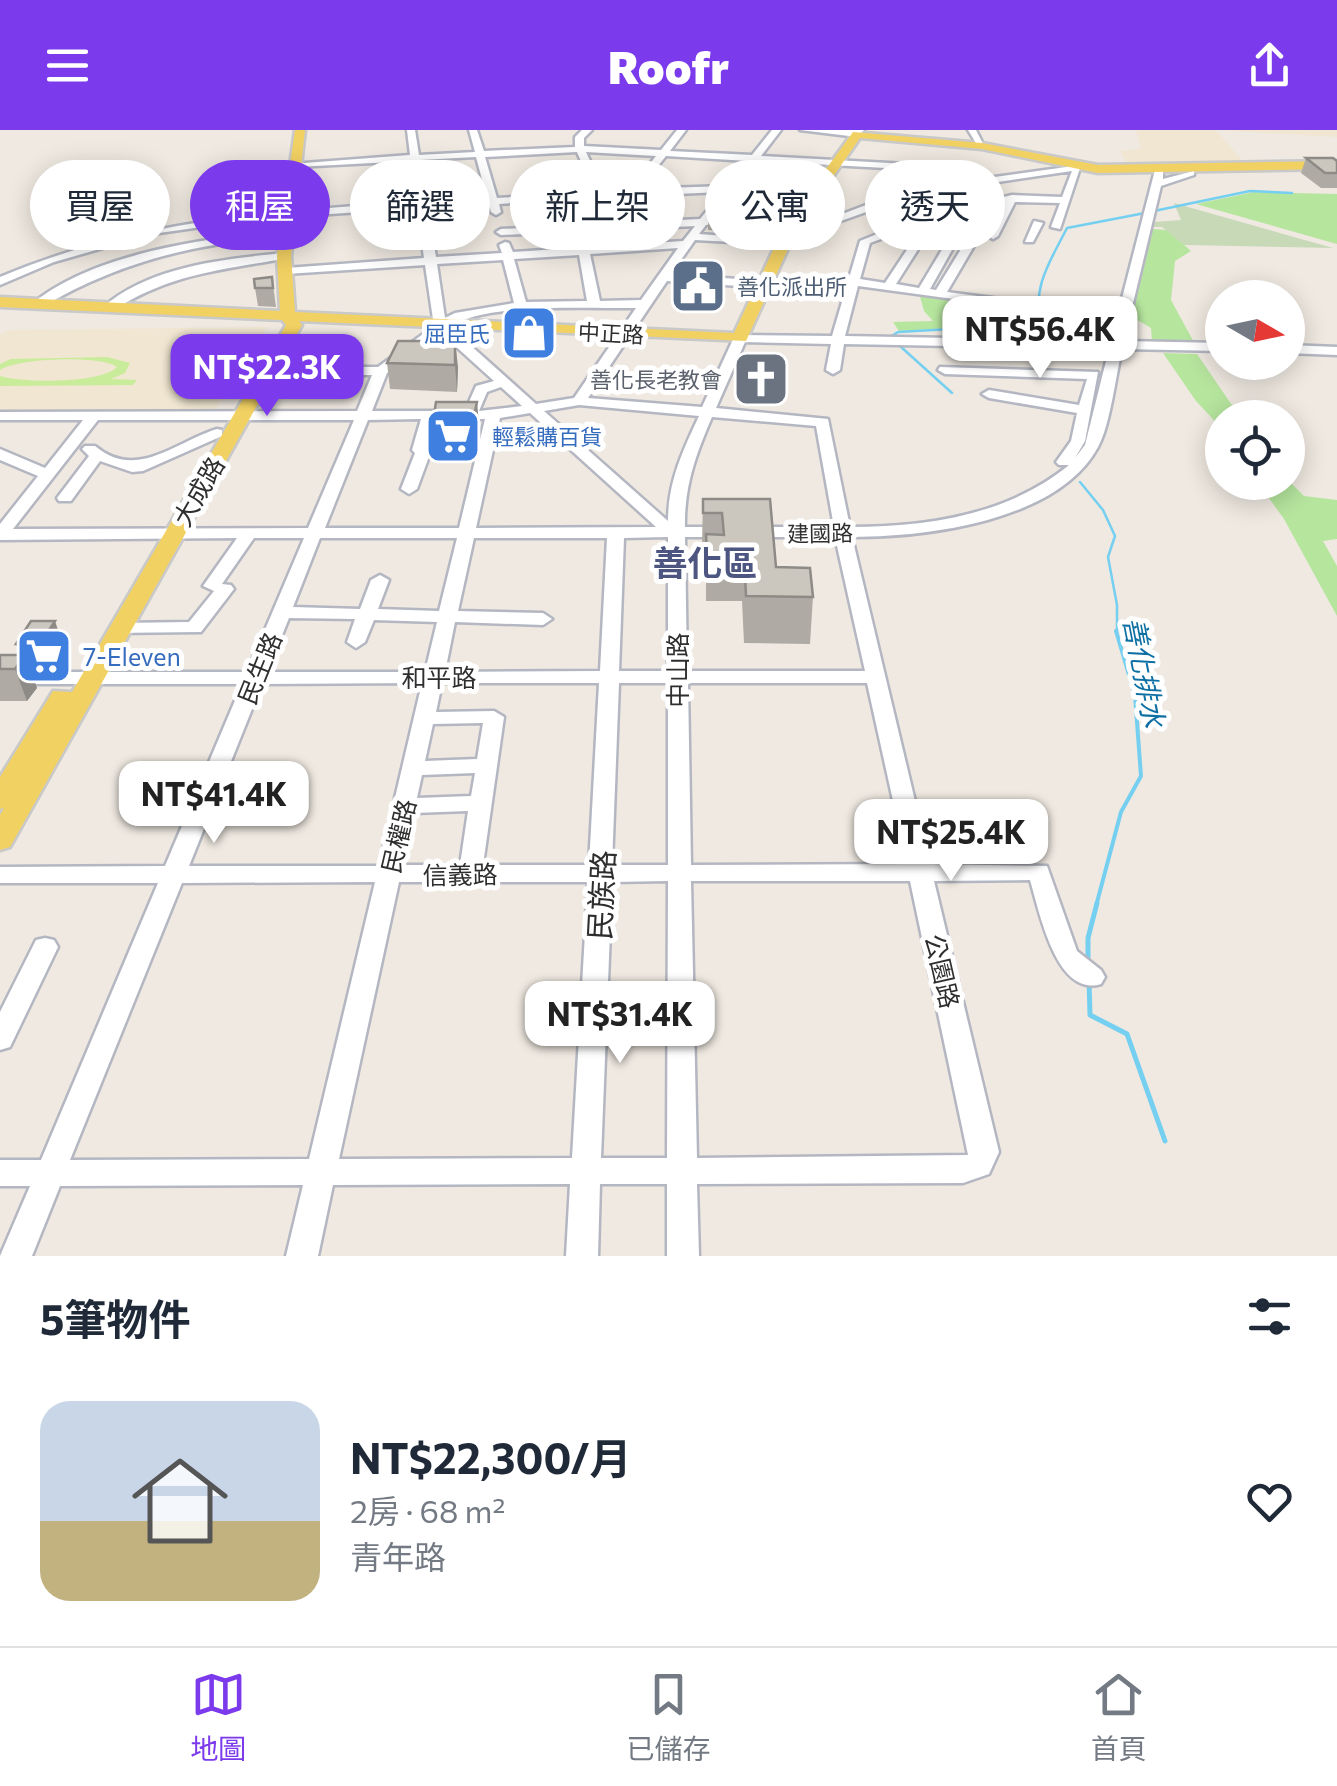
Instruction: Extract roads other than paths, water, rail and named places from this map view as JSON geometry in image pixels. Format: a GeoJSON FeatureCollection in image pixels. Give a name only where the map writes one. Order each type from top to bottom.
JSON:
{"type":"FeatureCollection","features":[{"type":"Feature","properties":{"kind":"main road"},"geometry":{"type":"LineString","coordinates":[[296,160],[300,130]]}},
{"type":"Feature","properties":{"kind":"main road"},"geometry":{"type":"LineString","coordinates":[[859,132],[982,146],[1078,167],[1156,174],[1337,167]]}},
{"type":"Feature","properties":{"kind":"main road","name":"中山路"},"geometry":{"type":"LineString","coordinates":[[839,160],[859,132]]}},
{"type":"Feature","properties":{"kind":"main road"},"geometry":{"type":"LineString","coordinates":[[1156,174],[1337,167]]}},
{"type":"Feature","properties":{"kind":"main road"},"geometry":{"type":"LineString","coordinates":[[285,250],[288,318]]}},
{"type":"Feature","properties":{"kind":"main road","name":"中山路"},"geometry":{"type":"LineString","coordinates":[[740,338],[781,250]]}},
{"type":"Feature","properties":{"kind":"main road","name":"中正路"},"geometry":{"type":"LineString","coordinates":[[0,302],[413,324],[463,321],[740,338]]}},
{"type":"Feature","properties":{"kind":"main road","name":"大成路"},"geometry":{"type":"LineString","coordinates":[[0,840],[82,678],[261,372],[288,318]]}},
{"type":"Feature","properties":{"kind":"main road","name":"大成路"},"geometry":{"type":"LineString","coordinates":[[0,800],[119,629],[217,433],[235,415]]}},
{"type":"Feature","properties":{"kind":"street"},"geometry":{"type":"LineString","coordinates":[[412,130],[416,158]]}},
{"type":"Feature","properties":{"kind":"street"},"geometry":{"type":"LineString","coordinates":[[473,130],[521,306]]}},
{"type":"Feature","properties":{"kind":"street"},"geometry":{"type":"LineString","coordinates":[[583,160],[579,137],[588,130]]}},
{"type":"Feature","properties":{"kind":"street"},"geometry":{"type":"LineString","coordinates":[[657,160],[682,130]]}},
{"type":"Feature","properties":{"kind":"street"},"geometry":{"type":"LineString","coordinates":[[755,158],[778,130]]}},
{"type":"Feature","properties":{"kind":"street"},"geometry":{"type":"LineString","coordinates":[[804,130],[859,132]]}},
{"type":"Feature","properties":{"kind":"street"},"geometry":{"type":"LineString","coordinates":[[972,130],[982,146]]}},
{"type":"Feature","properties":{"kind":"street"},"geometry":{"type":"LineString","coordinates":[[926,160],[936,142]]}},
{"type":"Feature","properties":{"kind":"street"},"geometry":{"type":"LineString","coordinates":[[330,162],[580,149],[796,160]]}},
{"type":"Feature","properties":{"kind":"street"},"geometry":{"type":"LineString","coordinates":[[1005,178],[1078,167],[1056,227]]}},
{"type":"Feature","properties":{"kind":"street"},"geometry":{"type":"LineString","coordinates":[[1066,468],[1092,445],[1106,346],[1156,174]]}},
{"type":"Feature","properties":{"kind":"street"},"geometry":{"type":"LineString","coordinates":[[1005,212],[1012,198]]}},
{"type":"Feature","properties":{"kind":"street"},"geometry":{"type":"LineString","coordinates":[[490,200],[510,199]]}},
{"type":"Feature","properties":{"kind":"street"},"geometry":{"type":"LineString","coordinates":[[1005,199],[1066,200]]}},
{"type":"Feature","properties":{"kind":"street"},"geometry":{"type":"LineString","coordinates":[[685,222],[704,222]]}},
{"type":"Feature","properties":{"kind":"street"},"geometry":{"type":"LineString","coordinates":[[580,401],[704,222]]}},
{"type":"Feature","properties":{"kind":"street"},"geometry":{"type":"LineString","coordinates":[[1029,240],[1038,224]]}},
{"type":"Feature","properties":{"kind":"street"},"geometry":{"type":"LineString","coordinates":[[501,232],[510,232]]}},
{"type":"Feature","properties":{"kind":"street"},"geometry":{"type":"LineString","coordinates":[[685,240],[705,241]]}},
{"type":"Feature","properties":{"kind":"street"},"geometry":{"type":"LineString","coordinates":[[834,370],[852,282],[865,244]]}},
{"type":"Feature","properties":{"kind":"street"},"geometry":{"type":"LineString","coordinates":[[38,304],[81,280],[144,257],[190,247]]}},
{"type":"Feature","properties":{"kind":"street"},"geometry":{"type":"LineString","coordinates":[[0,280],[85,250]]}},
{"type":"Feature","properties":{"kind":"street"},"geometry":{"type":"LineString","coordinates":[[127,250],[182,272]]}},
{"type":"Feature","properties":{"kind":"street"},"geometry":{"type":"LineString","coordinates":[[429,250],[436,324],[672,528]]}},
{"type":"Feature","properties":{"kind":"street"},"geometry":{"type":"LineString","coordinates":[[108,308],[136,290],[182,272],[285,263],[431,261],[601,250]]}},
{"type":"Feature","properties":{"kind":"street"},"geometry":{"type":"LineString","coordinates":[[888,286],[912,250]]}},
{"type":"Feature","properties":{"kind":"street"},"geometry":{"type":"LineString","coordinates":[[923,291],[947,250]]}},
{"type":"Feature","properties":{"kind":"street"},"geometry":{"type":"LineString","coordinates":[[940,293],[966,250]]}},
{"type":"Feature","properties":{"kind":"street"},"geometry":{"type":"LineString","coordinates":[[584,251],[594,304]]}},
{"type":"Feature","properties":{"kind":"street"},"geometry":{"type":"LineString","coordinates":[[663,277],[764,285]]}},
{"type":"Feature","properties":{"kind":"street"},"geometry":{"type":"LineString","coordinates":[[852,282],[1023,306]]}},
{"type":"Feature","properties":{"kind":"street"},"geometry":{"type":"LineString","coordinates":[[463,321],[521,306],[646,304]]}},
{"type":"Feature","properties":{"kind":"street","name":"民生路"},"geometry":{"type":"LineString","coordinates":[[16,1256],[382,371],[436,324]]}},
{"type":"Feature","properties":{"kind":"street","name":"中正路"},"geometry":{"type":"LineString","coordinates":[[740,338],[1205,348]]}},
{"type":"Feature","properties":{"kind":"street","name":"中山路"},"geometry":{"type":"LineString","coordinates":[[683,1256],[672,528],[684,465],[740,338]]}},
{"type":"Feature","properties":{"kind":"street"},"geometry":{"type":"LineString","coordinates":[[1066,468],[1078,442],[1093,375],[1106,346]]}},
{"type":"Feature","properties":{"kind":"street"},"geometry":{"type":"LineString","coordinates":[[1305,350],[1337,351]]}},
{"type":"Feature","properties":{"kind":"street"},"geometry":{"type":"LineString","coordinates":[[945,370],[1093,375]]}},
{"type":"Feature","properties":{"kind":"street"},"geometry":{"type":"LineString","coordinates":[[261,372],[382,371]]}},
{"type":"Feature","properties":{"kind":"street"},"geometry":{"type":"LineString","coordinates":[[470,416],[481,389],[504,382]]}},
{"type":"Feature","properties":{"kind":"street"},"geometry":{"type":"LineString","coordinates":[[989,394],[1085,410]]}},
{"type":"Feature","properties":{"kind":"street"},"geometry":{"type":"LineString","coordinates":[[0,416],[470,416],[580,401],[707,413]]}},
{"type":"Feature","properties":{"kind":"street","name":"公園路"},"geometry":{"type":"LineString","coordinates":[[682,1171],[964,1170],[979,1165],[983,1146],[843,528],[823,422],[707,413]]}},
{"type":"Feature","properties":{"kind":"street","name":"民權路"},"geometry":{"type":"LineString","coordinates":[[302,1256],[493,415]]}},
{"type":"Feature","properties":{"kind":"street"},"geometry":{"type":"LineString","coordinates":[[2,530],[95,416]]}},
{"type":"Feature","properties":{"kind":"street"},"geometry":{"type":"LineString","coordinates":[[409,489],[423,452],[420,450],[429,416]]}},
{"type":"Feature","properties":{"kind":"street"},"geometry":{"type":"LineString","coordinates":[[76,439],[97,454],[132,467],[217,433]]}},
{"type":"Feature","properties":{"kind":"street"},"geometry":{"type":"LineString","coordinates":[[0,454],[48,475]]}},
{"type":"Feature","properties":{"kind":"street"},"geometry":{"type":"LineString","coordinates":[[66,498],[97,454]]}},
{"type":"Feature","properties":{"kind":"street","name":"建國路"},"geometry":{"type":"LineString","coordinates":[[2,530],[932,526],[1010,508],[1066,468]]}},
{"type":"Feature","properties":{"kind":"street"},"geometry":{"type":"LineString","coordinates":[[0,500],[24,504]]}},
{"type":"Feature","properties":{"kind":"street","name":"建國路"},"geometry":{"type":"LineString","coordinates":[[467,529],[616,534],[672,528]]}},
{"type":"Feature","properties":{"kind":"street","name":"建國路"},"geometry":{"type":"LineString","coordinates":[[168,529],[248,534],[316,529]]}},
{"type":"Feature","properties":{"kind":"street"},"geometry":{"type":"LineString","coordinates":[[119,629],[194,628],[248,534]]}},
{"type":"Feature","properties":{"kind":"street","name":"民族路"},"geometry":{"type":"LineString","coordinates":[[582,1256],[616,534]]}},
{"type":"Feature","properties":{"kind":"street"},"geometry":{"type":"LineString","coordinates":[[356,642],[380,580]]}},
{"type":"Feature","properties":{"kind":"street"},"geometry":{"type":"LineString","coordinates":[[282,612],[543,619]]}},
{"type":"Feature","properties":{"kind":"street","name":"和平路"},"geometry":{"type":"LineString","coordinates":[[0,678],[878,677]]}},
{"type":"Feature","properties":{"kind":"street"},"geometry":{"type":"LineString","coordinates":[[425,718],[494,717],[470,874]]}},
{"type":"Feature","properties":{"kind":"street"},"geometry":{"type":"LineString","coordinates":[[414,768],[486,766]]}},
{"type":"Feature","properties":{"kind":"street"},"geometry":{"type":"LineString","coordinates":[[405,806],[480,803]]}},
{"type":"Feature","properties":{"kind":"street","name":"信義路"},"geometry":{"type":"LineString","coordinates":[[0,875],[1039,872],[1066,956],[1092,977]]}},
{"type":"Feature","properties":{"kind":"street"},"geometry":{"type":"LineString","coordinates":[[0,1039],[45,947]]}},
{"type":"Feature","properties":{"kind":"street"},"geometry":{"type":"LineString","coordinates":[[0,1173],[682,1171]]}},
{"type":"Feature","properties":{"kind":"waterway","name":"善化排水"},"geometry":{"type":"LineString","coordinates":[[1154,211],[1250,191],[1292,193]]}},
{"type":"Feature","properties":{"kind":"waterway","name":"善化排水"},"geometry":{"type":"LineString","coordinates":[[952,393],[890,337],[898,332],[1042,324],[1041,286],[1067,228],[1145,213]]}},
{"type":"Feature","properties":{"kind":"waterway","name":"善化排水"},"geometry":{"type":"LineString","coordinates":[[1080,482],[1103,510],[1115,536],[1108,557],[1117,605],[1117,633]]}},
{"type":"Feature","properties":{"kind":"waterway","name":"善化排水"},"geometry":{"type":"LineString","coordinates":[[1096,906],[1121,812],[1141,776],[1135,695],[1116,631]]}},
{"type":"Feature","properties":{"kind":"waterway","name":"善化排水"},"geometry":{"type":"LineString","coordinates":[[1088,961],[1088,938],[1097,903]]}},
{"type":"Feature","properties":{"kind":"waterway","name":"善化排水"},"geometry":{"type":"LineString","coordinates":[[1089,980],[1090,1015],[1127,1034],[1165,1141]]}},
{"type":"Feature","properties":{"kind":"place","name":"善化派出所"},"geometry":{"type":"Point","coordinates":[698,286]}},
{"type":"Feature","properties":{"kind":"place","name":"屈臣氏"},"geometry":{"type":"Point","coordinates":[529,333]}},
{"type":"Feature","properties":{"kind":"place","name":"善化長老教會"},"geometry":{"type":"Point","coordinates":[761,379]}},
{"type":"Feature","properties":{"kind":"place","name":"輕鬆購百貨"},"geometry":{"type":"Point","coordinates":[453,436]}},
{"type":"Feature","properties":{"kind":"place","name":"7-Eleven"},"geometry":{"type":"Point","coordinates":[44,656]}},
{"type":"Feature","properties":{"kind":"district","name":"善化區"},"geometry":{"type":"Point","coordinates":[705,561]}}]}
